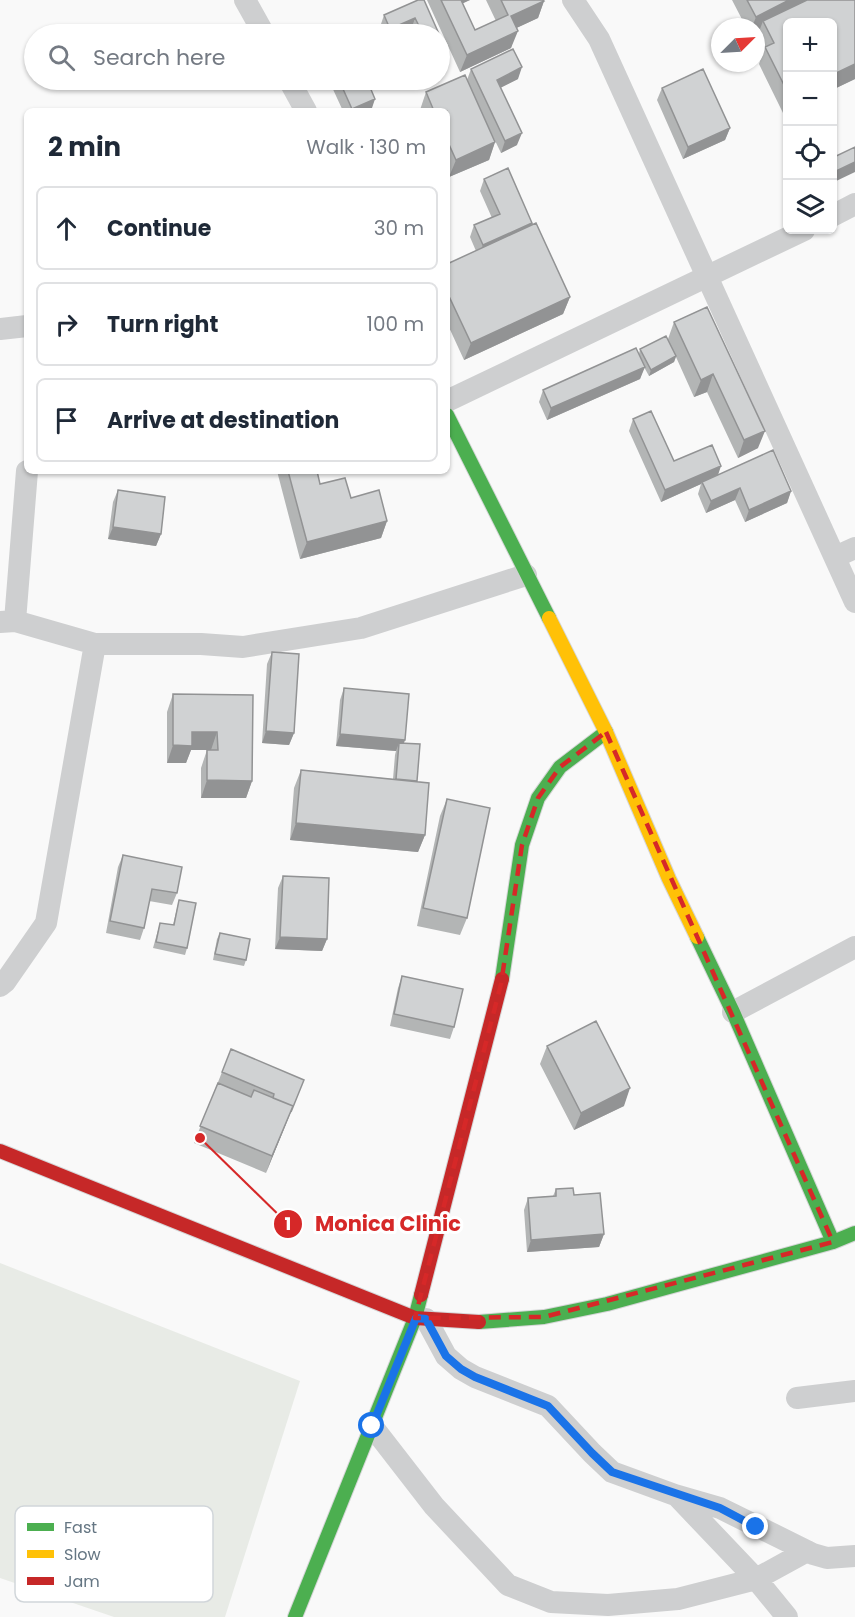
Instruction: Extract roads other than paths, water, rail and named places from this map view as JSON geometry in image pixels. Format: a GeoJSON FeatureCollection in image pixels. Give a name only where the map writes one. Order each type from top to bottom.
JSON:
{"type":"FeatureCollection","features":[{"type":"Feature","properties":{"kind":"street"},"geometry":{"type":"LineString","coordinates":[[245,0],[258,24]]}},
{"type":"Feature","properties":{"kind":"street"},"geometry":{"type":"LineString","coordinates":[[573,0],[599,39],[707,278],[845,552],[855,602]]}},
{"type":"Feature","properties":{"kind":"street"},"geometry":{"type":"LineString","coordinates":[[294,90],[304,108]]}},
{"type":"Feature","properties":{"kind":"street"},"geometry":{"type":"LineString","coordinates":[[837,213],[855,204]]}},
{"type":"Feature","properties":{"kind":"street"},"geometry":{"type":"LineString","coordinates":[[450,400],[796,234]]}},
{"type":"Feature","properties":{"kind":"street"},"geometry":{"type":"LineString","coordinates":[[0,329],[24,326]]}},
{"type":"Feature","properties":{"kind":"street"},"geometry":{"type":"LineString","coordinates":[[450,421],[606,732],[669,879],[733,1012],[833,1242]]}},
{"type":"Feature","properties":{"kind":"street"},"geometry":{"type":"LineString","coordinates":[[27,474],[7,622],[95,644],[201,644],[243,647],[326,634],[361,628],[526,575]]}},
{"type":"Feature","properties":{"kind":"street"},"geometry":{"type":"LineString","coordinates":[[0,986],[46,923],[95,644]]}},
{"type":"Feature","properties":{"kind":"street"},"geometry":{"type":"LineString","coordinates":[[295,1617],[372,1426],[421,1319],[501,984],[522,845],[538,798],[561,767],[606,732]]}},
{"type":"Feature","properties":{"kind":"street"},"geometry":{"type":"LineString","coordinates":[[733,1012],[855,947]]}},
{"type":"Feature","properties":{"kind":"street"},"geometry":{"type":"LineString","coordinates":[[0,1151],[421,1319],[475,1322],[544,1317],[607,1304],[833,1242],[855,1233]]}},
{"type":"Feature","properties":{"kind":"street"},"geometry":{"type":"LineString","coordinates":[[421,1319],[446,1356],[461,1369],[475,1377],[548,1406],[612,1472],[675,1495],[720,1508],[807,1551],[827,1558],[855,1556]]}},
{"type":"Feature","properties":{"kind":"street"},"geometry":{"type":"LineString","coordinates":[[797,1398],[855,1390]]}},
{"type":"Feature","properties":{"kind":"street"},"geometry":{"type":"LineString","coordinates":[[372,1426],[434,1506],[508,1585],[551,1602],[608,1605],[678,1599],[756,1579],[807,1551]]}},
{"type":"Feature","properties":{"kind":"street"},"geometry":{"type":"LineString","coordinates":[[675,1495],[756,1579],[787,1617]]}},
{"type":"Feature","properties":{"kind":"place","name":"Monica Clinic"},"geometry":{"type":"Point","coordinates":[200,1138]}}]}
